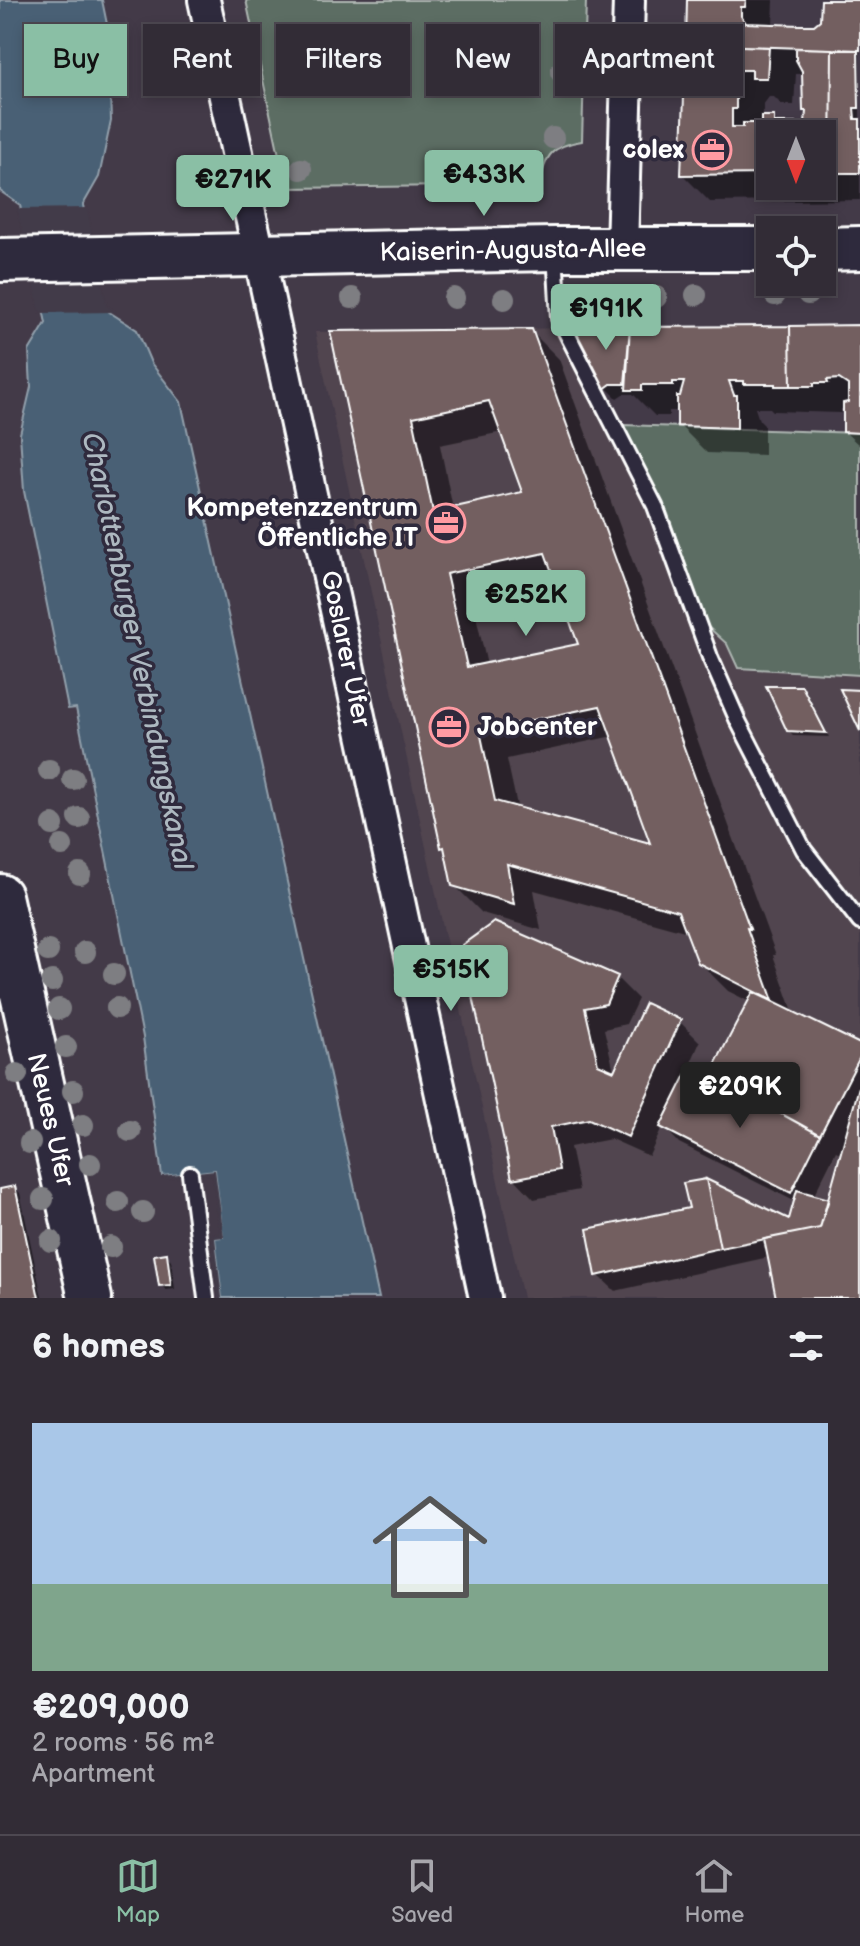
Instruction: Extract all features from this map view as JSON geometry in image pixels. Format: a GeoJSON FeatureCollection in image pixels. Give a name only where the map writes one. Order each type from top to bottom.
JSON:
{"type":"FeatureCollection","features":[{"type":"Feature","properties":{"kind":"main road"},"geometry":{"type":"LineString","coordinates":[[836,249],[860,248]]}},
{"type":"Feature","properties":{"kind":"main road","name":"Kaiserin-Augusta-Allee"},"geometry":{"type":"LineString","coordinates":[[0,260],[555,249],[756,249]]}},
{"type":"Feature","properties":{"kind":"main road","name":"Neues Ufer"},"geometry":{"type":"LineString","coordinates":[[0,896],[90,1298]]}},
{"type":"Feature","properties":{"kind":"street","name":"Goslarer Ufer"},"geometry":{"type":"LineString","coordinates":[[204,0],[485,1298]]}},
{"type":"Feature","properties":{"kind":"street"},"geometry":{"type":"LineString","coordinates":[[622,249],[629,0]]}},
{"type":"Feature","properties":{"kind":"lane"},"geometry":{"type":"LineString","coordinates":[[555,249],[559,318],[655,506],[710,657],[738,721],[804,850],[860,922]]}},
{"type":"Feature","properties":{"kind":"lane"},"geometry":{"type":"LineString","coordinates":[[190,1174],[206,1298]]}},
{"type":"Feature","properties":{"kind":"shaded area"},"geometry":{"type":"Polygon","coordinates":[[[572,328],[668,514],[706,625],[727,644],[738,668],[860,675],[860,1298],[523,1298],[315,332],[572,328]]]}},
{"type":"Feature","properties":{"kind":"green space"},"geometry":{"type":"Polygon","coordinates":[[[246,0],[586,0],[585,24],[555,24],[555,96],[583,96],[582,141],[563,146],[552,153],[544,166],[540,185],[286,188],[260,66],[260,24],[251,24],[246,0]]]}},
{"type":"Feature","properties":{"kind":"green space"},"geometry":{"type":"Polygon","coordinates":[[[623,425],[860,433],[860,675],[738,668],[727,644],[706,625],[668,514],[623,425]]]}},
{"type":"Feature","properties":{"kind":"water","name":"Charlottenburger Verbindungskanal"},"geometry":{"type":"Polygon","coordinates":[[[0,0],[102,0],[107,24],[24,24],[24,96],[110,96],[111,121],[99,177],[83,205],[103,308],[137,330],[151,363],[181,402],[379,1298],[222,1298],[215,1238],[223,1237],[215,1170],[162,1176],[143,1037],[76,708],[68,709],[24,491],[20,434],[31,387],[29,351],[46,323],[20,205],[0,191],[0,0]]]}},
{"type":"Feature","properties":{"kind":"pier"},"geometry":{"type":"Polygon","coordinates":[[[87,208],[107,306],[116,312],[40,313],[17,209],[87,208]]]}},
{"type":"Feature","properties":{"kind":"pier"},"geometry":{"type":"Polygon","coordinates":[[[215,1170],[224,1237],[215,1238],[222,1298],[218,1298],[211,1238],[213,1234],[220,1233],[212,1174],[162,1179],[162,1176],[215,1170]]]}},
{"type":"Feature","properties":{"kind":"building"},"geometry":{"type":"Polygon","coordinates":[[[687,0],[746,0],[745,7],[741,7],[741,16],[746,23],[814,25],[820,20],[821,0],[860,0],[860,50],[743,46],[743,24],[686,24],[687,0]]]}},
{"type":"Feature","properties":{"kind":"building"},"geometry":{"type":"Polygon","coordinates":[[[743,46],[769,47],[767,78],[752,78],[752,70],[743,70],[743,46]]]}},
{"type":"Feature","properties":{"kind":"building"},"geometry":{"type":"Polygon","coordinates":[[[796,48],[832,49],[831,120],[805,120],[802,71],[796,60],[796,48]]]}},
{"type":"Feature","properties":{"kind":"building"},"geometry":{"type":"Polygon","coordinates":[[[832,49],[858,50],[859,108],[854,108],[855,119],[860,119],[860,173],[836,173],[836,120],[831,120],[832,49]]]}},
{"type":"Feature","properties":{"kind":"building"},"geometry":{"type":"Polygon","coordinates":[[[684,96],[736,96],[732,127],[756,123],[756,174],[681,175],[684,96]]]}},
{"type":"Feature","properties":{"kind":"building"},"geometry":{"type":"Polygon","coordinates":[[[761,116],[774,116],[774,120],[761,120],[761,116]]]}},
{"type":"Feature","properties":{"kind":"building"},"geometry":{"type":"Polygon","coordinates":[[[860,325],[860,433],[843,432],[843,403],[848,402],[848,385],[839,379],[814,383],[814,386],[791,386],[790,326],[860,325]]]}},
{"type":"Feature","properties":{"kind":"building"},"geometry":{"type":"Polygon","coordinates":[[[790,326],[791,386],[729,381],[734,395],[737,395],[737,428],[677,426],[677,396],[680,396],[684,382],[642,385],[642,390],[626,390],[630,327],[790,326]]]}},
{"type":"Feature","properties":{"kind":"building"},"geometry":{"type":"Polygon","coordinates":[[[630,327],[625,384],[611,384],[604,389],[572,328],[630,327]]]}},
{"type":"Feature","properties":{"kind":"building"},"geometry":{"type":"Polygon","coordinates":[[[532,329],[750,929],[747,928],[773,1001],[698,963],[678,911],[507,864],[514,904],[452,886],[444,847],[441,848],[330,331],[532,329]],[[489,401],[413,417],[433,512],[522,492],[489,401]],[[545,553],[446,574],[467,667],[578,644],[545,553]],[[600,706],[480,731],[495,801],[650,843],[600,706]]]}},
{"type":"Feature","properties":{"kind":"building"},"geometry":{"type":"Polygon","coordinates":[[[766,686],[802,686],[826,733],[787,731],[766,686]]]}},
{"type":"Feature","properties":{"kind":"building"},"geometry":{"type":"Polygon","coordinates":[[[840,689],[860,690],[860,731],[840,689]]]}},
{"type":"Feature","properties":{"kind":"building"},"geometry":{"type":"Polygon","coordinates":[[[494,922],[618,976],[606,1004],[585,1008],[598,1064],[614,1071],[645,1003],[681,1020],[628,1137],[589,1119],[551,1127],[559,1170],[512,1179],[462,945],[494,922]]]}},
{"type":"Feature","properties":{"kind":"building"},"geometry":{"type":"Polygon","coordinates":[[[753,992],[860,1044],[860,1057],[820,1135],[710,1074],[753,992]]]}},
{"type":"Feature","properties":{"kind":"building"},"geometry":{"type":"Polygon","coordinates":[[[691,1065],[820,1135],[791,1193],[660,1127],[691,1065]]]}},
{"type":"Feature","properties":{"kind":"building"},"geometry":{"type":"Polygon","coordinates":[[[860,1083],[860,1298],[776,1298],[764,1239],[820,1228],[860,1083]]]}},
{"type":"Feature","properties":{"kind":"building"},"geometry":{"type":"Polygon","coordinates":[[[706,1179],[789,1219],[797,1190],[829,1199],[820,1228],[720,1248],[706,1179]]]}},
{"type":"Feature","properties":{"kind":"building"},"geometry":{"type":"Polygon","coordinates":[[[706,1179],[720,1248],[596,1276],[587,1229],[689,1208],[683,1183],[706,1179]]]}},
{"type":"Feature","properties":{"kind":"building"},"geometry":{"type":"Polygon","coordinates":[[[15,1186],[39,1298],[0,1298],[0,1189],[15,1186]]]}},
{"type":"Feature","properties":{"kind":"building"},"geometry":{"type":"Polygon","coordinates":[[[167,1253],[171,1285],[159,1286],[154,1255],[167,1253]]]}},
{"type":"Feature","properties":{"kind":"place","name":"colex"},"geometry":{"type":"Point","coordinates":[712,150]}},
{"type":"Feature","properties":{"kind":"place","name":"Kompetenzzentrum Öffentliche IT"},"geometry":{"type":"Point","coordinates":[446,523]}},
{"type":"Feature","properties":{"kind":"place","name":"Jobcenter"},"geometry":{"type":"Point","coordinates":[449,727]}}]}
